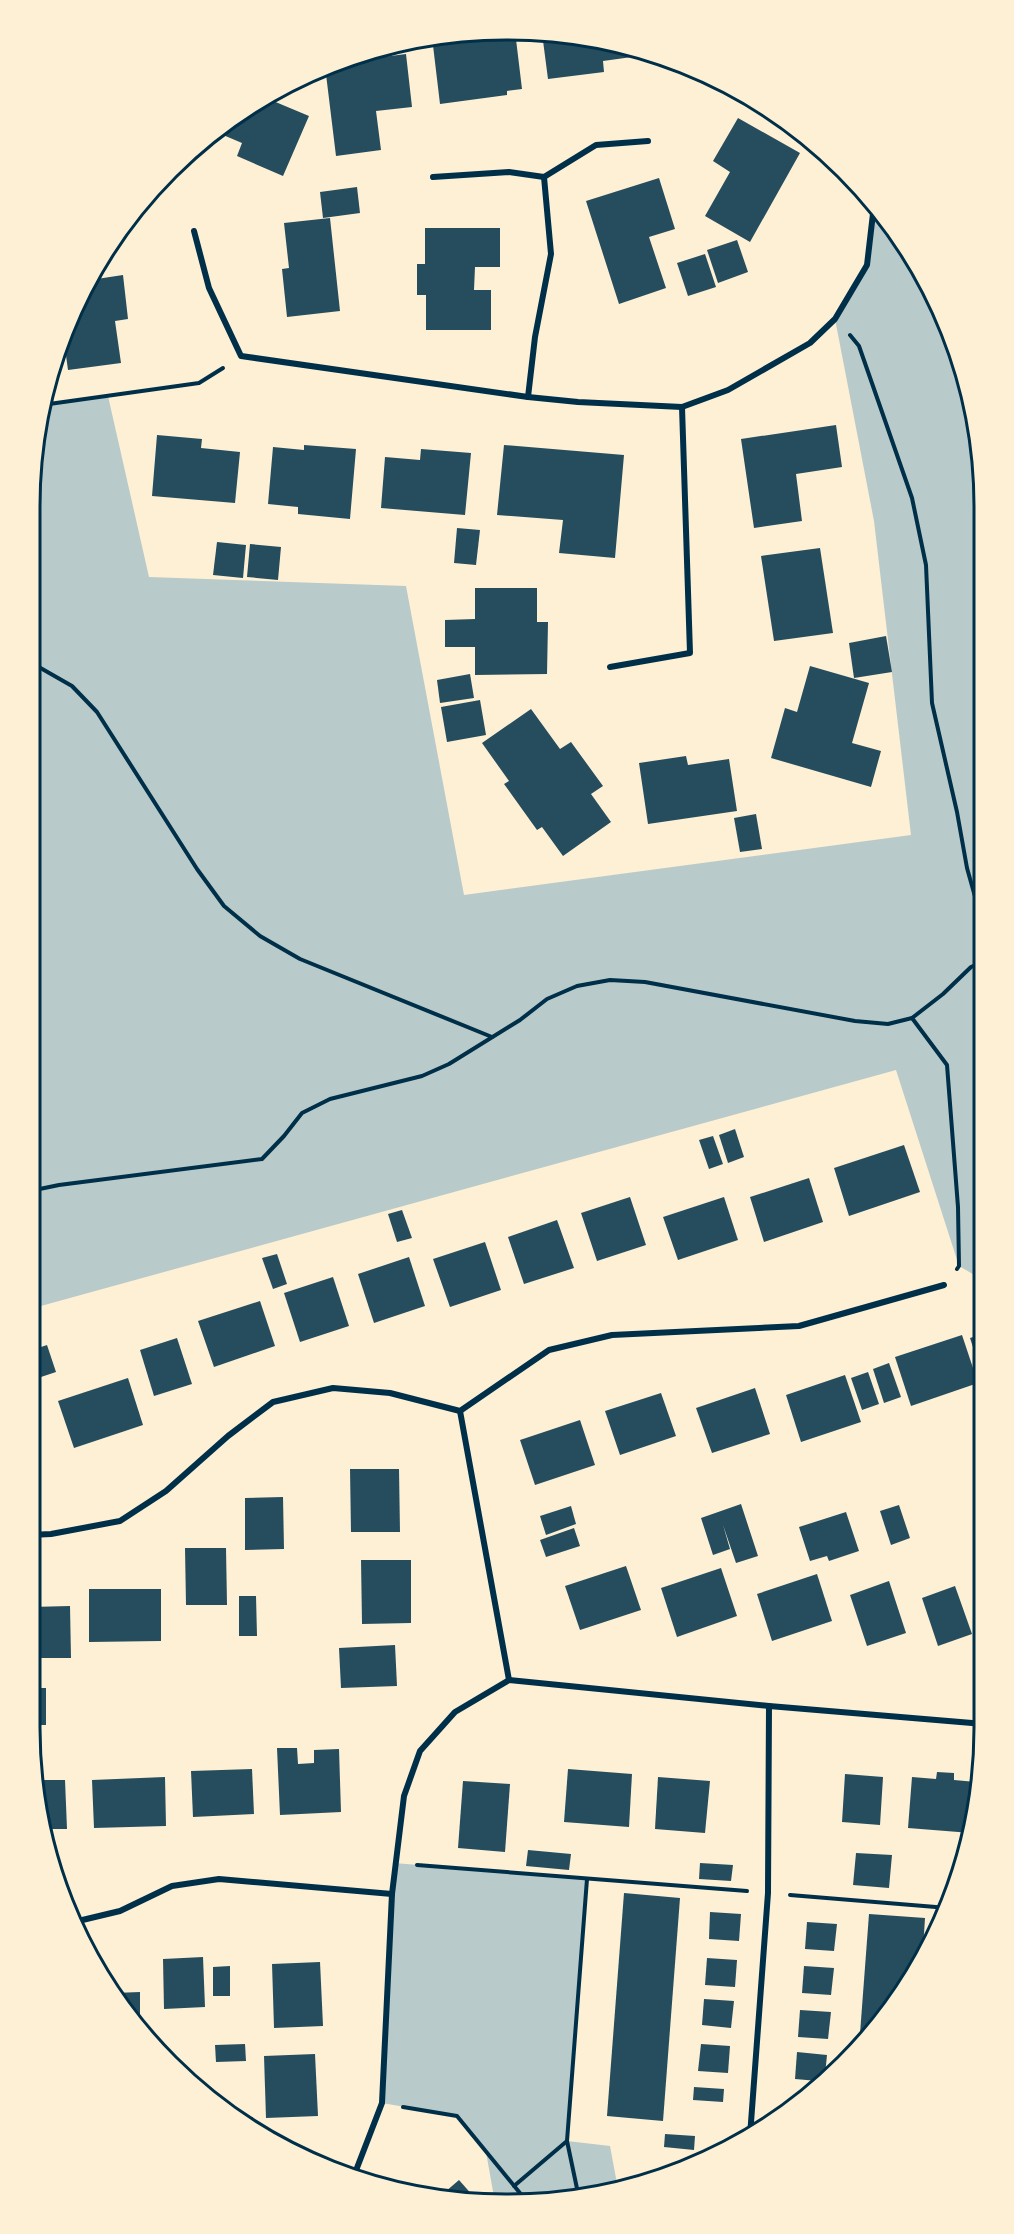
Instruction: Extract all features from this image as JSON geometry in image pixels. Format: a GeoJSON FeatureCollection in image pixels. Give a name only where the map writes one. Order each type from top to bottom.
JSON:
{"type":"FeatureCollection","features":[{"type":"Feature","properties":{"kind":"street"},"geometry":{"type":"LineString","coordinates":[[433,177],[509,172],[544,177],[596,145],[648,141]]}},
{"type":"Feature","properties":{"kind":"street"},"geometry":{"type":"LineString","coordinates":[[528,397],[535,337],[550,254],[544,177]]}},
{"type":"Feature","properties":{"kind":"street"},"geometry":{"type":"LineString","coordinates":[[194,231],[209,288],[242,356],[528,397],[682,407],[728,390],[748,379],[810,343],[835,320],[867,265],[873,217]]}},
{"type":"Feature","properties":{"kind":"street"},"geometry":{"type":"LineString","coordinates":[[610,667],[690,653],[682,407]]}},
{"type":"Feature","properties":{"kind":"street"},"geometry":{"type":"LineString","coordinates":[[40,1535],[120,1521],[166,1491],[228,1436],[273,1402],[333,1388],[390,1393],[460,1411],[549,1350],[612,1335],[799,1326],[944,1285]]}},
{"type":"Feature","properties":{"kind":"street"},"geometry":{"type":"LineString","coordinates":[[460,1411],[509,1680]]}},
{"type":"Feature","properties":{"kind":"street"},"geometry":{"type":"LineString","coordinates":[[356,2169],[382,2103],[394,1863],[404,1796],[420,1750],[455,1712],[509,1680],[769,1706],[974,1723]]}},
{"type":"Feature","properties":{"kind":"street"},"geometry":{"type":"LineString","coordinates":[[751,2124],[768,1893],[769,1706]]}},
{"type":"Feature","properties":{"kind":"street"},"geometry":{"type":"LineString","coordinates":[[83,1920],[120,1911],[172,1886],[219,1879],[392,1894]]}},
{"type":"Feature","properties":{"kind":"path"},"geometry":{"type":"LineString","coordinates":[[835,320],[860,346],[912,498],[926,565],[932,703],[974,891]]}},
{"type":"Feature","properties":{"kind":"path"},"geometry":{"type":"LineString","coordinates":[[52,404],[199,383],[242,356]]}},
{"type":"Feature","properties":{"kind":"path"},"geometry":{"type":"LineString","coordinates":[[40,668],[72,686],[97,712],[197,869],[224,906],[260,936],[300,959],[493,1037]]}},
{"type":"Feature","properties":{"kind":"path"},"geometry":{"type":"LineString","coordinates":[[40,1189],[262,1159],[302,1113],[330,1099],[422,1076],[450,1064],[520,1020],[546,999],[577,986],[610,980],[645,982],[855,1021],[888,1024],[912,1018],[974,966]]}},
{"type":"Feature","properties":{"kind":"path"},"geometry":{"type":"LineString","coordinates":[[912,1018],[947,1065],[958,1207],[959,1266],[944,1285]]}},
{"type":"Feature","properties":{"kind":"path"},"geometry":{"type":"LineString","coordinates":[[394,1863],[937,1907]]}},
{"type":"Feature","properties":{"kind":"path"},"geometry":{"type":"LineString","coordinates":[[577,2188],[567,2141],[587,1879]]}},
{"type":"Feature","properties":{"kind":"path"},"geometry":{"type":"LineString","coordinates":[[382,2103],[457,2116],[520,2194]]}},
{"type":"Feature","properties":{"kind":"path"},"geometry":{"type":"LineString","coordinates":[[514,2186],[567,2141]]}},
{"type":"Feature","properties":{"kind":"shaded area"},"geometry":{"type":"Polygon","coordinates":[[[873,217],[911,274],[938,328],[958,386],[970,446],[974,507],[974,1275],[959,1266],[896,1070],[40,1306],[40,507],[44,446],[52,404],[108,396],[149,577],[406,586],[464,895],[911,835],[874,521],[835,319],[867,265],[873,217]]]}},
{"type":"Feature","properties":{"kind":"shaded area"},"geometry":{"type":"Polygon","coordinates":[[[394,1863],[587,1879],[567,2141],[610,2146],[616,2181],[568,2190],[493,2194],[486,2152],[457,2116],[382,2103],[394,1863]]]}},
{"type":"Feature","properties":{"kind":"building"},"geometry":{"type":"Polygon","coordinates":[[[516,40],[522,89],[507,91],[507,95],[440,104],[433,46],[476,41],[516,40]]]}},
{"type":"Feature","properties":{"kind":"building"},"geometry":{"type":"Polygon","coordinates":[[[543,42],[598,49],[631,57],[603,61],[604,72],[548,79],[543,42]]]}},
{"type":"Feature","properties":{"kind":"building"},"geometry":{"type":"Polygon","coordinates":[[[406,54],[412,107],[376,111],[381,150],[336,156],[326,77],[383,57],[406,54]]]}},
{"type":"Feature","properties":{"kind":"building"},"geometry":{"type":"Polygon","coordinates":[[[276,102],[309,116],[283,176],[237,156],[242,143],[225,136],[276,102]]]}},
{"type":"Feature","properties":{"kind":"building"},"geometry":{"type":"Polygon","coordinates":[[[738,118],[800,153],[750,242],[705,216],[730,172],[713,161],[738,118]]]}},
{"type":"Feature","properties":{"kind":"building"},"geometry":{"type":"Polygon","coordinates":[[[659,178],[675,229],[649,237],[666,288],[619,304],[586,201],[659,178]]]}},
{"type":"Feature","properties":{"kind":"building"},"geometry":{"type":"Polygon","coordinates":[[[357,187],[360,213],[323,218],[320,192],[357,187]]]}},
{"type":"Feature","properties":{"kind":"building"},"geometry":{"type":"Polygon","coordinates":[[[330,218],[340,311],[287,317],[282,269],[289,268],[284,223],[330,218]]]}},
{"type":"Feature","properties":{"kind":"building"},"geometry":{"type":"Polygon","coordinates":[[[425,228],[500,228],[500,267],[475,267],[474,290],[491,290],[491,330],[426,330],[426,295],[417,295],[417,264],[425,264],[425,228]]]}},
{"type":"Feature","properties":{"kind":"building"},"geometry":{"type":"Polygon","coordinates":[[[737,240],[748,272],[718,283],[707,250],[737,240]]]}},
{"type":"Feature","properties":{"kind":"building"},"geometry":{"type":"Polygon","coordinates":[[[705,254],[716,287],[688,296],[677,263],[705,254]]]}},
{"type":"Feature","properties":{"kind":"building"},"geometry":{"type":"Polygon","coordinates":[[[123,275],[128,319],[115,321],[121,363],[68,370],[66,355],[76,328],[101,278],[123,275]]]}},
{"type":"Feature","properties":{"kind":"building"},"geometry":{"type":"Polygon","coordinates":[[[836,425],[842,467],[796,474],[802,521],[754,528],[741,439],[836,425]]]}},
{"type":"Feature","properties":{"kind":"building"},"geometry":{"type":"Polygon","coordinates":[[[157,435],[202,439],[201,448],[240,452],[235,503],[152,496],[157,435]]]}},
{"type":"Feature","properties":{"kind":"building"},"geometry":{"type":"Polygon","coordinates":[[[304,445],[356,449],[350,519],[298,514],[298,507],[268,504],[273,447],[304,450],[304,445]]]}},
{"type":"Feature","properties":{"kind":"building"},"geometry":{"type":"Polygon","coordinates":[[[504,445],[624,455],[615,558],[559,553],[563,520],[497,515],[504,445]]]}},
{"type":"Feature","properties":{"kind":"building"},"geometry":{"type":"Polygon","coordinates":[[[421,449],[471,453],[465,515],[381,508],[385,457],[420,460],[421,449]]]}},
{"type":"Feature","properties":{"kind":"building"},"geometry":{"type":"Polygon","coordinates":[[[457,528],[480,530],[476,565],[454,563],[457,528]]]}},
{"type":"Feature","properties":{"kind":"building"},"geometry":{"type":"Polygon","coordinates":[[[217,542],[246,545],[243,578],[213,575],[217,542]]]}},
{"type":"Feature","properties":{"kind":"building"},"geometry":{"type":"Polygon","coordinates":[[[250,544],[281,547],[278,580],[247,577],[250,544]]]}},
{"type":"Feature","properties":{"kind":"building"},"geometry":{"type":"Polygon","coordinates":[[[820,548],[833,633],[774,641],[761,556],[820,548]]]}},
{"type":"Feature","properties":{"kind":"building"},"geometry":{"type":"Polygon","coordinates":[[[475,588],[537,588],[537,622],[548,622],[547,674],[475,675],[475,647],[445,647],[445,620],[475,619],[475,588]]]}},
{"type":"Feature","properties":{"kind":"building"},"geometry":{"type":"Polygon","coordinates":[[[886,636],[892,672],[854,678],[849,643],[886,636]]]}},
{"type":"Feature","properties":{"kind":"building"},"geometry":{"type":"Polygon","coordinates":[[[810,666],[869,683],[852,743],[881,751],[871,787],[771,758],[785,708],[797,712],[810,666]]]}},
{"type":"Feature","properties":{"kind":"building"},"geometry":{"type":"Polygon","coordinates":[[[470,674],[474,698],[440,703],[437,680],[470,674]]]}},
{"type":"Feature","properties":{"kind":"building"},"geometry":{"type":"Polygon","coordinates":[[[480,700],[486,735],[447,742],[441,707],[480,700]]]}},
{"type":"Feature","properties":{"kind":"building"},"geometry":{"type":"Polygon","coordinates":[[[531,709],[560,749],[571,742],[603,786],[591,794],[611,822],[563,856],[542,827],[537,830],[504,784],[509,781],[482,743],[531,709]]]}},
{"type":"Feature","properties":{"kind":"building"},"geometry":{"type":"Polygon","coordinates":[[[686,756],[688,765],[729,759],[737,811],[648,824],[639,763],[686,756]]]}},
{"type":"Feature","properties":{"kind":"building"},"geometry":{"type":"Polygon","coordinates":[[[756,814],[762,849],[740,852],[734,818],[756,814]]]}},
{"type":"Feature","properties":{"kind":"building"},"geometry":{"type":"Polygon","coordinates":[[[735,1129],[744,1157],[728,1163],[719,1135],[735,1129]]]}},
{"type":"Feature","properties":{"kind":"building"},"geometry":{"type":"Polygon","coordinates":[[[713,1136],[723,1164],[709,1169],[699,1140],[713,1136]]]}},
{"type":"Feature","properties":{"kind":"building"},"geometry":{"type":"Polygon","coordinates":[[[904,1145],[920,1192],[849,1216],[834,1168],[904,1145]]]}},
{"type":"Feature","properties":{"kind":"building"},"geometry":{"type":"Polygon","coordinates":[[[809,1178],[823,1222],[764,1242],[750,1197],[809,1178]]]}},
{"type":"Feature","properties":{"kind":"building"},"geometry":{"type":"Polygon","coordinates":[[[630,1197],[646,1245],[597,1261],[581,1213],[630,1197]]]}},
{"type":"Feature","properties":{"kind":"building"},"geometry":{"type":"Polygon","coordinates":[[[724,1197],[738,1240],[678,1260],[663,1217],[724,1197]]]}},
{"type":"Feature","properties":{"kind":"building"},"geometry":{"type":"Polygon","coordinates":[[[402,1210],[412,1238],[397,1242],[388,1214],[402,1210]]]}},
{"type":"Feature","properties":{"kind":"building"},"geometry":{"type":"Polygon","coordinates":[[[557,1220],[574,1268],[524,1284],[508,1237],[557,1220]]]}},
{"type":"Feature","properties":{"kind":"building"},"geometry":{"type":"Polygon","coordinates":[[[485,1242],[501,1290],[450,1307],[433,1259],[485,1242]]]}},
{"type":"Feature","properties":{"kind":"building"},"geometry":{"type":"Polygon","coordinates":[[[277,1254],[287,1284],[273,1289],[262,1258],[277,1254]]]}},
{"type":"Feature","properties":{"kind":"building"},"geometry":{"type":"Polygon","coordinates":[[[409,1257],[425,1306],[374,1323],[358,1274],[409,1257]]]}},
{"type":"Feature","properties":{"kind":"building"},"geometry":{"type":"Polygon","coordinates":[[[333,1277],[349,1326],[300,1342],[284,1293],[333,1277]]]}},
{"type":"Feature","properties":{"kind":"building"},"geometry":{"type":"Polygon","coordinates":[[[260,1301],[275,1346],[214,1367],[198,1321],[260,1301]]]}},
{"type":"Feature","properties":{"kind":"building"},"geometry":{"type":"Polygon","coordinates":[[[962,1335],[974,1371],[974,1384],[911,1406],[895,1357],[962,1335]]]}},
{"type":"Feature","properties":{"kind":"building"},"geometry":{"type":"Polygon","coordinates":[[[974,1337],[974,1350],[970,1338],[974,1337]]]}},
{"type":"Feature","properties":{"kind":"building"},"geometry":{"type":"Polygon","coordinates":[[[177,1338],[192,1384],[154,1396],[140,1350],[177,1338]]]}},
{"type":"Feature","properties":{"kind":"building"},"geometry":{"type":"Polygon","coordinates":[[[47,1345],[56,1372],[41,1377],[40,1374],[40,1347],[47,1345]]]}},
{"type":"Feature","properties":{"kind":"building"},"geometry":{"type":"Polygon","coordinates":[[[889,1363],[901,1397],[884,1403],[873,1369],[889,1363]]]}},
{"type":"Feature","properties":{"kind":"building"},"geometry":{"type":"Polygon","coordinates":[[[868,1372],[879,1404],[862,1410],[851,1378],[868,1372]]]}},
{"type":"Feature","properties":{"kind":"building"},"geometry":{"type":"Polygon","coordinates":[[[845,1375],[861,1422],[801,1442],[786,1395],[845,1375]]]}},
{"type":"Feature","properties":{"kind":"building"},"geometry":{"type":"Polygon","coordinates":[[[128,1378],[143,1425],[74,1448],[58,1401],[128,1378]]]}},
{"type":"Feature","properties":{"kind":"building"},"geometry":{"type":"Polygon","coordinates":[[[755,1388],[770,1434],[712,1453],[696,1408],[755,1388]]]}},
{"type":"Feature","properties":{"kind":"building"},"geometry":{"type":"Polygon","coordinates":[[[661,1393],[676,1436],[620,1455],[605,1411],[661,1393]]]}},
{"type":"Feature","properties":{"kind":"building"},"geometry":{"type":"Polygon","coordinates":[[[580,1420],[595,1465],[535,1485],[520,1440],[580,1420]]]}},
{"type":"Feature","properties":{"kind":"building"},"geometry":{"type":"Polygon","coordinates":[[[350,1469],[399,1469],[400,1532],[351,1532],[350,1469]]]}},
{"type":"Feature","properties":{"kind":"building"},"geometry":{"type":"Polygon","coordinates":[[[283,1497],[284,1549],[245,1550],[245,1498],[283,1497]]]}},
{"type":"Feature","properties":{"kind":"building"},"geometry":{"type":"Polygon","coordinates":[[[741,1504],[758,1556],[736,1563],[723,1525],[730,1549],[713,1555],[701,1518],[741,1504]]]}},
{"type":"Feature","properties":{"kind":"building"},"geometry":{"type":"Polygon","coordinates":[[[899,1505],[910,1538],[891,1545],[880,1511],[899,1505]]]}},
{"type":"Feature","properties":{"kind":"building"},"geometry":{"type":"Polygon","coordinates":[[[571,1506],[576,1524],[546,1535],[540,1516],[571,1506]]]}},
{"type":"Feature","properties":{"kind":"building"},"geometry":{"type":"Polygon","coordinates":[[[846,1512],[859,1551],[829,1561],[827,1556],[810,1561],[799,1527],[846,1512]]]}},
{"type":"Feature","properties":{"kind":"building"},"geometry":{"type":"Polygon","coordinates":[[[574,1528],[580,1546],[546,1557],[540,1540],[574,1528]]]}},
{"type":"Feature","properties":{"kind":"building"},"geometry":{"type":"Polygon","coordinates":[[[185,1548],[226,1548],[227,1605],[186,1605],[185,1548]]]}},
{"type":"Feature","properties":{"kind":"building"},"geometry":{"type":"Polygon","coordinates":[[[361,1560],[411,1560],[411,1623],[362,1624],[361,1560]]]}},
{"type":"Feature","properties":{"kind":"building"},"geometry":{"type":"Polygon","coordinates":[[[626,1566],[641,1610],[580,1630],[565,1586],[626,1566]]]}},
{"type":"Feature","properties":{"kind":"building"},"geometry":{"type":"Polygon","coordinates":[[[721,1568],[737,1616],[677,1637],[661,1588],[721,1568]]]}},
{"type":"Feature","properties":{"kind":"building"},"geometry":{"type":"Polygon","coordinates":[[[817,1574],[832,1621],[772,1641],[757,1594],[817,1574]]]}},
{"type":"Feature","properties":{"kind":"building"},"geometry":{"type":"Polygon","coordinates":[[[889,1581],[906,1633],[867,1646],[850,1595],[889,1581]]]}},
{"type":"Feature","properties":{"kind":"building"},"geometry":{"type":"Polygon","coordinates":[[[955,1586],[972,1634],[938,1646],[922,1598],[955,1586]]]}},
{"type":"Feature","properties":{"kind":"building"},"geometry":{"type":"Polygon","coordinates":[[[89,1589],[161,1589],[161,1641],[89,1642],[89,1589]]]}},
{"type":"Feature","properties":{"kind":"building"},"geometry":{"type":"Polygon","coordinates":[[[239,1596],[256,1596],[257,1636],[239,1636],[239,1596]]]}},
{"type":"Feature","properties":{"kind":"building"},"geometry":{"type":"Polygon","coordinates":[[[70,1606],[71,1658],[40,1658],[40,1607],[70,1606]]]}},
{"type":"Feature","properties":{"kind":"building"},"geometry":{"type":"Polygon","coordinates":[[[395,1645],[397,1686],[341,1688],[339,1648],[395,1645]]]}},
{"type":"Feature","properties":{"kind":"building"},"geometry":{"type":"Polygon","coordinates":[[[40,1688],[46,1688],[46,1725],[40,1725],[40,1688]]]}},
{"type":"Feature","properties":{"kind":"building"},"geometry":{"type":"Polygon","coordinates":[[[277,1748],[297,1748],[298,1764],[314,1763],[314,1750],[339,1749],[341,1812],[280,1815],[277,1748]]]}},
{"type":"Feature","properties":{"kind":"building"},"geometry":{"type":"Polygon","coordinates":[[[252,1769],[254,1814],[193,1817],[191,1771],[252,1769]]]}},
{"type":"Feature","properties":{"kind":"building"},"geometry":{"type":"Polygon","coordinates":[[[568,1769],[632,1774],[629,1827],[564,1822],[568,1769]]]}},
{"type":"Feature","properties":{"kind":"building"},"geometry":{"type":"Polygon","coordinates":[[[937,1772],[954,1773],[954,1780],[971,1782],[962,1832],[908,1828],[912,1777],[936,1779],[937,1772]]]}},
{"type":"Feature","properties":{"kind":"building"},"geometry":{"type":"Polygon","coordinates":[[[845,1774],[883,1777],[880,1825],[842,1822],[845,1774]]]}},
{"type":"Feature","properties":{"kind":"building"},"geometry":{"type":"Polygon","coordinates":[[[165,1777],[166,1826],[94,1828],[92,1780],[165,1777]]]}},
{"type":"Feature","properties":{"kind":"building"},"geometry":{"type":"Polygon","coordinates":[[[658,1777],[710,1781],[705,1833],[655,1829],[658,1777]]]}},
{"type":"Feature","properties":{"kind":"building"},"geometry":{"type":"Polygon","coordinates":[[[43,1780],[65,1780],[67,1829],[52,1829],[43,1780]]]}},
{"type":"Feature","properties":{"kind":"building"},"geometry":{"type":"Polygon","coordinates":[[[463,1781],[510,1784],[505,1852],[458,1848],[463,1781]]]}},
{"type":"Feature","properties":{"kind":"building"},"geometry":{"type":"Polygon","coordinates":[[[528,1850],[571,1854],[569,1870],[526,1866],[528,1850]]]}},
{"type":"Feature","properties":{"kind":"building"},"geometry":{"type":"Polygon","coordinates":[[[856,1853],[892,1855],[889,1888],[853,1885],[856,1853]]]}},
{"type":"Feature","properties":{"kind":"building"},"geometry":{"type":"Polygon","coordinates":[[[700,1863],[733,1865],[731,1881],[699,1879],[700,1863]]]}},
{"type":"Feature","properties":{"kind":"building"},"geometry":{"type":"Polygon","coordinates":[[[624,1893],[680,1898],[663,2121],[607,2116],[624,1893]]]}},
{"type":"Feature","properties":{"kind":"building"},"geometry":{"type":"Polygon","coordinates":[[[710,1912],[741,1914],[739,1941],[709,1939],[710,1912]]]}},
{"type":"Feature","properties":{"kind":"building"},"geometry":{"type":"Polygon","coordinates":[[[869,1914],[925,1918],[924,1935],[911,1960],[895,1986],[860,2032],[869,1914]]]}},
{"type":"Feature","properties":{"kind":"building"},"geometry":{"type":"Polygon","coordinates":[[[807,1922],[837,1924],[834,1951],[805,1949],[807,1922]]]}},
{"type":"Feature","properties":{"kind":"building"},"geometry":{"type":"Polygon","coordinates":[[[203,1957],[205,2007],[164,2009],[163,1959],[203,1957]]]}},
{"type":"Feature","properties":{"kind":"building"},"geometry":{"type":"Polygon","coordinates":[[[707,1958],[737,1960],[735,1987],[705,1985],[707,1958]]]}},
{"type":"Feature","properties":{"kind":"building"},"geometry":{"type":"Polygon","coordinates":[[[320,1962],[323,2026],[274,2028],[272,1964],[320,1962]]]}},
{"type":"Feature","properties":{"kind":"building"},"geometry":{"type":"Polygon","coordinates":[[[230,1966],[230,1996],[213,1996],[213,1967],[230,1966]]]}},
{"type":"Feature","properties":{"kind":"building"},"geometry":{"type":"Polygon","coordinates":[[[804,1966],[834,1968],[831,1995],[802,1993],[804,1966]]]}},
{"type":"Feature","properties":{"kind":"building"},"geometry":{"type":"Polygon","coordinates":[[[140,1992],[140,2015],[137,2011],[124,1993],[140,1992]]]}},
{"type":"Feature","properties":{"kind":"building"},"geometry":{"type":"Polygon","coordinates":[[[704,1999],[734,2001],[731,2028],[702,2025],[704,1999]]]}},
{"type":"Feature","properties":{"kind":"building"},"geometry":{"type":"Polygon","coordinates":[[[800,2010],[831,2012],[828,2039],[798,2037],[800,2010]]]}},
{"type":"Feature","properties":{"kind":"building"},"geometry":{"type":"Polygon","coordinates":[[[245,2044],[246,2061],[216,2062],[215,2045],[245,2044]]]}},
{"type":"Feature","properties":{"kind":"building"},"geometry":{"type":"Polygon","coordinates":[[[701,2044],[730,2046],[728,2073],[698,2071],[701,2044]]]}},
{"type":"Feature","properties":{"kind":"building"},"geometry":{"type":"Polygon","coordinates":[[[797,2052],[827,2055],[826,2068],[812,2080],[795,2079],[797,2052]]]}},
{"type":"Feature","properties":{"kind":"building"},"geometry":{"type":"Polygon","coordinates":[[[315,2054],[318,2116],[266,2118],[264,2056],[315,2054]]]}},
{"type":"Feature","properties":{"kind":"building"},"geometry":{"type":"Polygon","coordinates":[[[694,2087],[724,2089],[723,2102],[693,2100],[694,2087]]]}},
{"type":"Feature","properties":{"kind":"building"},"geometry":{"type":"Polygon","coordinates":[[[665,2134],[695,2136],[694,2150],[664,2147],[665,2134]]]}},
{"type":"Feature","properties":{"kind":"building"},"geometry":{"type":"Polygon","coordinates":[[[459,2180],[470,2192],[447,2190],[459,2180]]]}}]}
